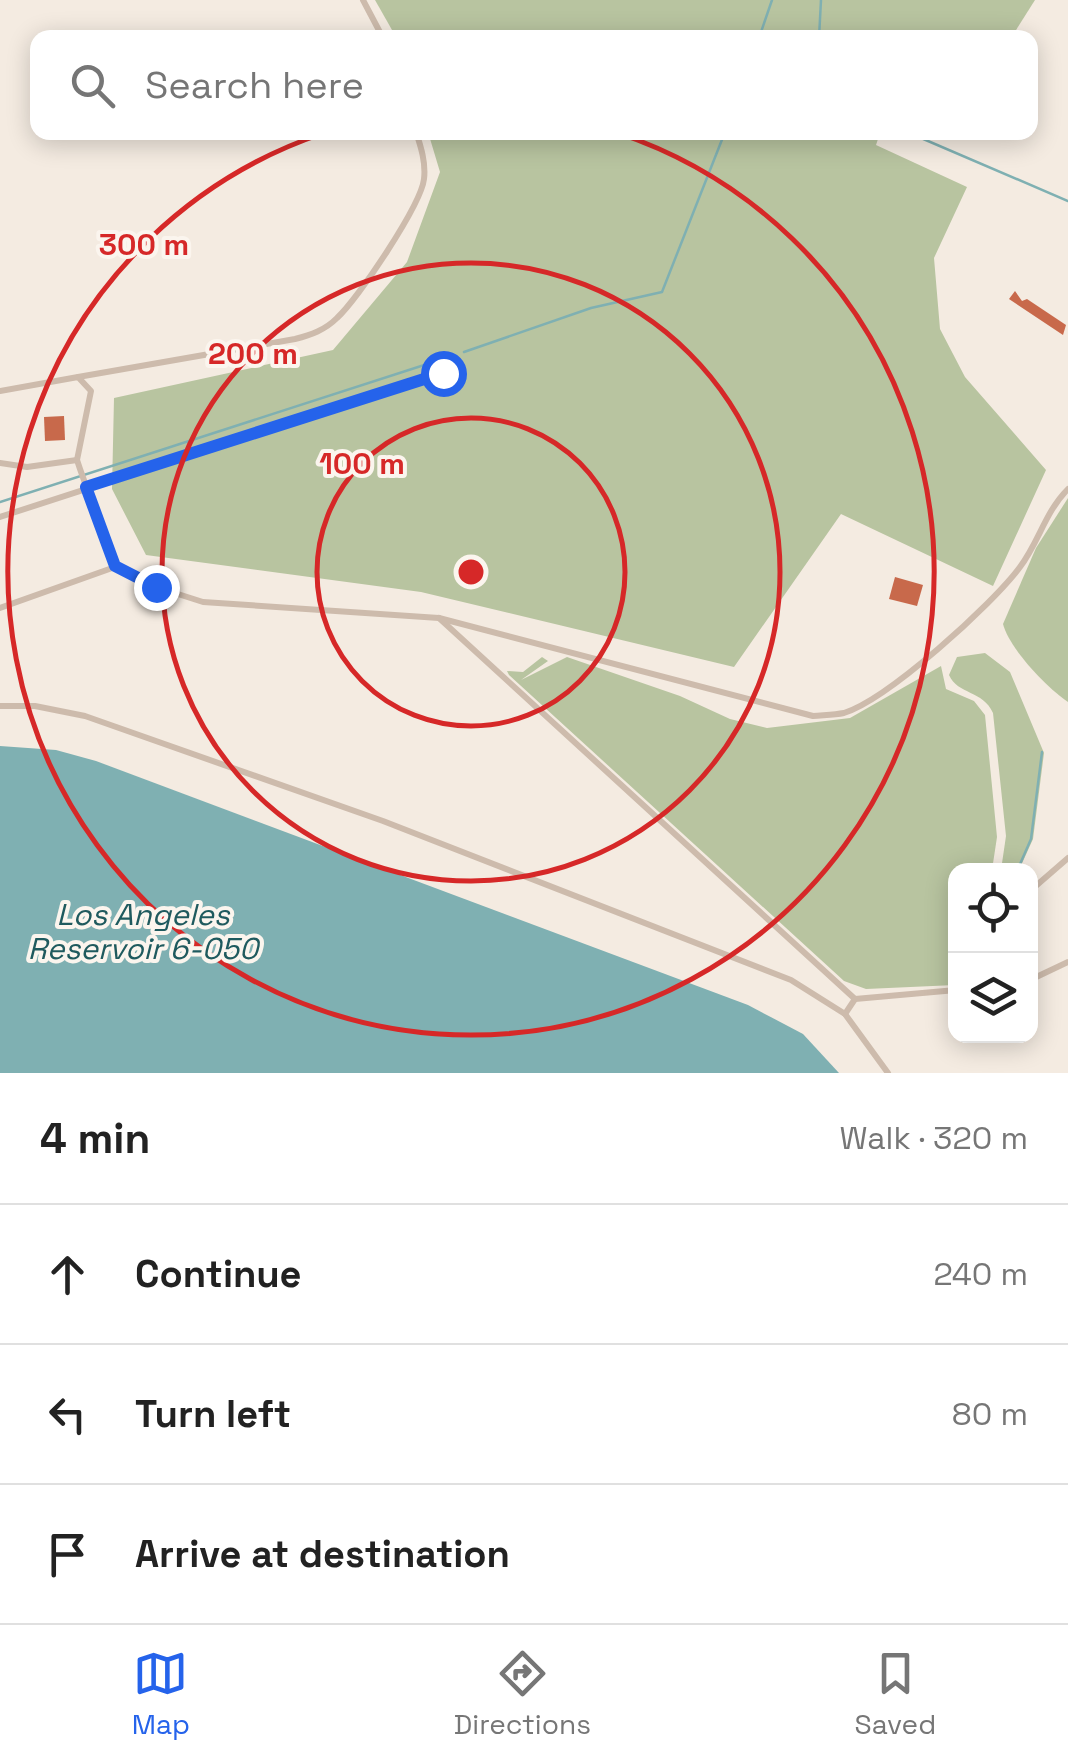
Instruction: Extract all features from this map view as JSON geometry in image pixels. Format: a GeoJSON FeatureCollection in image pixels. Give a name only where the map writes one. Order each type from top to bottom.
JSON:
{"type":"FeatureCollection","features":[{"type":"Feature","properties":{"kind":"lane"},"geometry":{"type":"LineString","coordinates":[[363,0],[380,30]]}},
{"type":"Feature","properties":{"kind":"lane"},"geometry":{"type":"LineString","coordinates":[[0,391],[315,334],[336,320],[360,292],[415,205],[424,180],[417,140]]}},
{"type":"Feature","properties":{"kind":"lane"},"geometry":{"type":"LineString","coordinates":[[0,516],[86,485],[443,373]]}},
{"type":"Feature","properties":{"kind":"lane"},"geometry":{"type":"LineString","coordinates":[[78,377],[91,391],[77,460],[115,566],[156,587],[203,602],[438,618],[813,716],[845,712],[914,667],[984,610],[1022,564],[1053,504],[1068,490]]}},
{"type":"Feature","properties":{"kind":"lane"},"geometry":{"type":"LineString","coordinates":[[0,463],[27,467],[77,460]]}},
{"type":"Feature","properties":{"kind":"lane"},"geometry":{"type":"LineString","coordinates":[[0,608],[115,566]]}},
{"type":"Feature","properties":{"kind":"lane"},"geometry":{"type":"LineString","coordinates":[[438,618],[855,999],[948,991]]}},
{"type":"Feature","properties":{"kind":"lane"},"geometry":{"type":"LineString","coordinates":[[0,706],[35,706],[85,716],[364,814],[791,980],[845,1014],[888,1073]]}},
{"type":"Feature","properties":{"kind":"lane"},"geometry":{"type":"LineString","coordinates":[[1038,884],[1068,858]]}},
{"type":"Feature","properties":{"kind":"lane"},"geometry":{"type":"LineString","coordinates":[[1038,976],[1068,962]]}},
{"type":"Feature","properties":{"kind":"lane"},"geometry":{"type":"LineString","coordinates":[[845,1014],[855,999]]}},
{"type":"Feature","properties":{"kind":"green space"},"geometry":{"type":"Polygon","coordinates":[[[375,0],[1035,0],[1016,30],[392,30],[375,0]]]}},
{"type":"Feature","properties":{"kind":"green space"},"geometry":{"type":"Polygon","coordinates":[[[430,140],[878,140],[876,145],[967,187],[934,258],[940,329],[965,377],[1046,470],[993,586],[841,514],[734,667],[421,592],[146,555],[112,489],[114,398],[333,350],[407,262],[440,172],[430,140]]]}},
{"type":"Feature","properties":{"kind":"green space"},"geometry":{"type":"Polygon","coordinates":[[[1068,498],[1068,702],[1030,667],[1003,624],[1036,548],[1068,498]]]}},
{"type":"Feature","properties":{"kind":"green space"},"geometry":{"type":"Polygon","coordinates":[[[985,653],[1010,672],[1044,753],[1033,839],[1022,863],[1002,863],[1006,836],[993,713],[983,700],[958,686],[949,675],[957,657],[985,653]]]}},
{"type":"Feature","properties":{"kind":"green space"},"geometry":{"type":"Polygon","coordinates":[[[542,657],[548,661],[521,680],[567,657],[680,696],[730,719],[767,728],[850,718],[941,666],[946,689],[974,701],[985,715],[997,837],[993,863],[948,863],[948,985],[866,989],[844,981],[507,671],[523,672],[542,657]]]}},
{"type":"Feature","properties":{"kind":"water","name":"Los Angeles Reservoir 6-050"},"geometry":{"type":"Polygon","coordinates":[[[0,746],[56,750],[96,761],[748,1005],[803,1034],[839,1073],[0,1073],[0,746]]]}},
{"type":"Feature","properties":{"kind":"building"},"geometry":{"type":"Polygon","coordinates":[[[1015,291],[1022,301],[1027,299],[1066,325],[1063,335],[1009,299],[1015,291]]]}},
{"type":"Feature","properties":{"kind":"building"},"geometry":{"type":"Polygon","coordinates":[[[64,416],[65,440],[45,441],[44,417],[64,416]]]}},
{"type":"Feature","properties":{"kind":"building"},"geometry":{"type":"Polygon","coordinates":[[[895,577],[923,585],[917,606],[889,599],[895,577]]]}},
{"type":"Feature","properties":{"kind":"waterway"},"geometry":{"type":"LineString","coordinates":[[762,30],[772,0]]}},
{"type":"Feature","properties":{"kind":"waterway"},"geometry":{"type":"LineString","coordinates":[[819,30],[821,0]]}},
{"type":"Feature","properties":{"kind":"waterway"},"geometry":{"type":"LineString","coordinates":[[464,352],[591,308],[662,292],[722,140]]}},
{"type":"Feature","properties":{"kind":"waterway"},"geometry":{"type":"LineString","coordinates":[[926,140],[1068,201]]}},
{"type":"Feature","properties":{"kind":"waterway"},"geometry":{"type":"LineString","coordinates":[[0,502],[449,357]]}},
{"type":"Feature","properties":{"kind":"waterway"},"geometry":{"type":"LineString","coordinates":[[1020,863],[1031,839],[1042,752]]}},
{"type":"Feature","properties":{"kind":"route"},"geometry":{"type":"LineString","coordinates":[[156,587],[115,566],[86,487],[443,373]]}}]}
